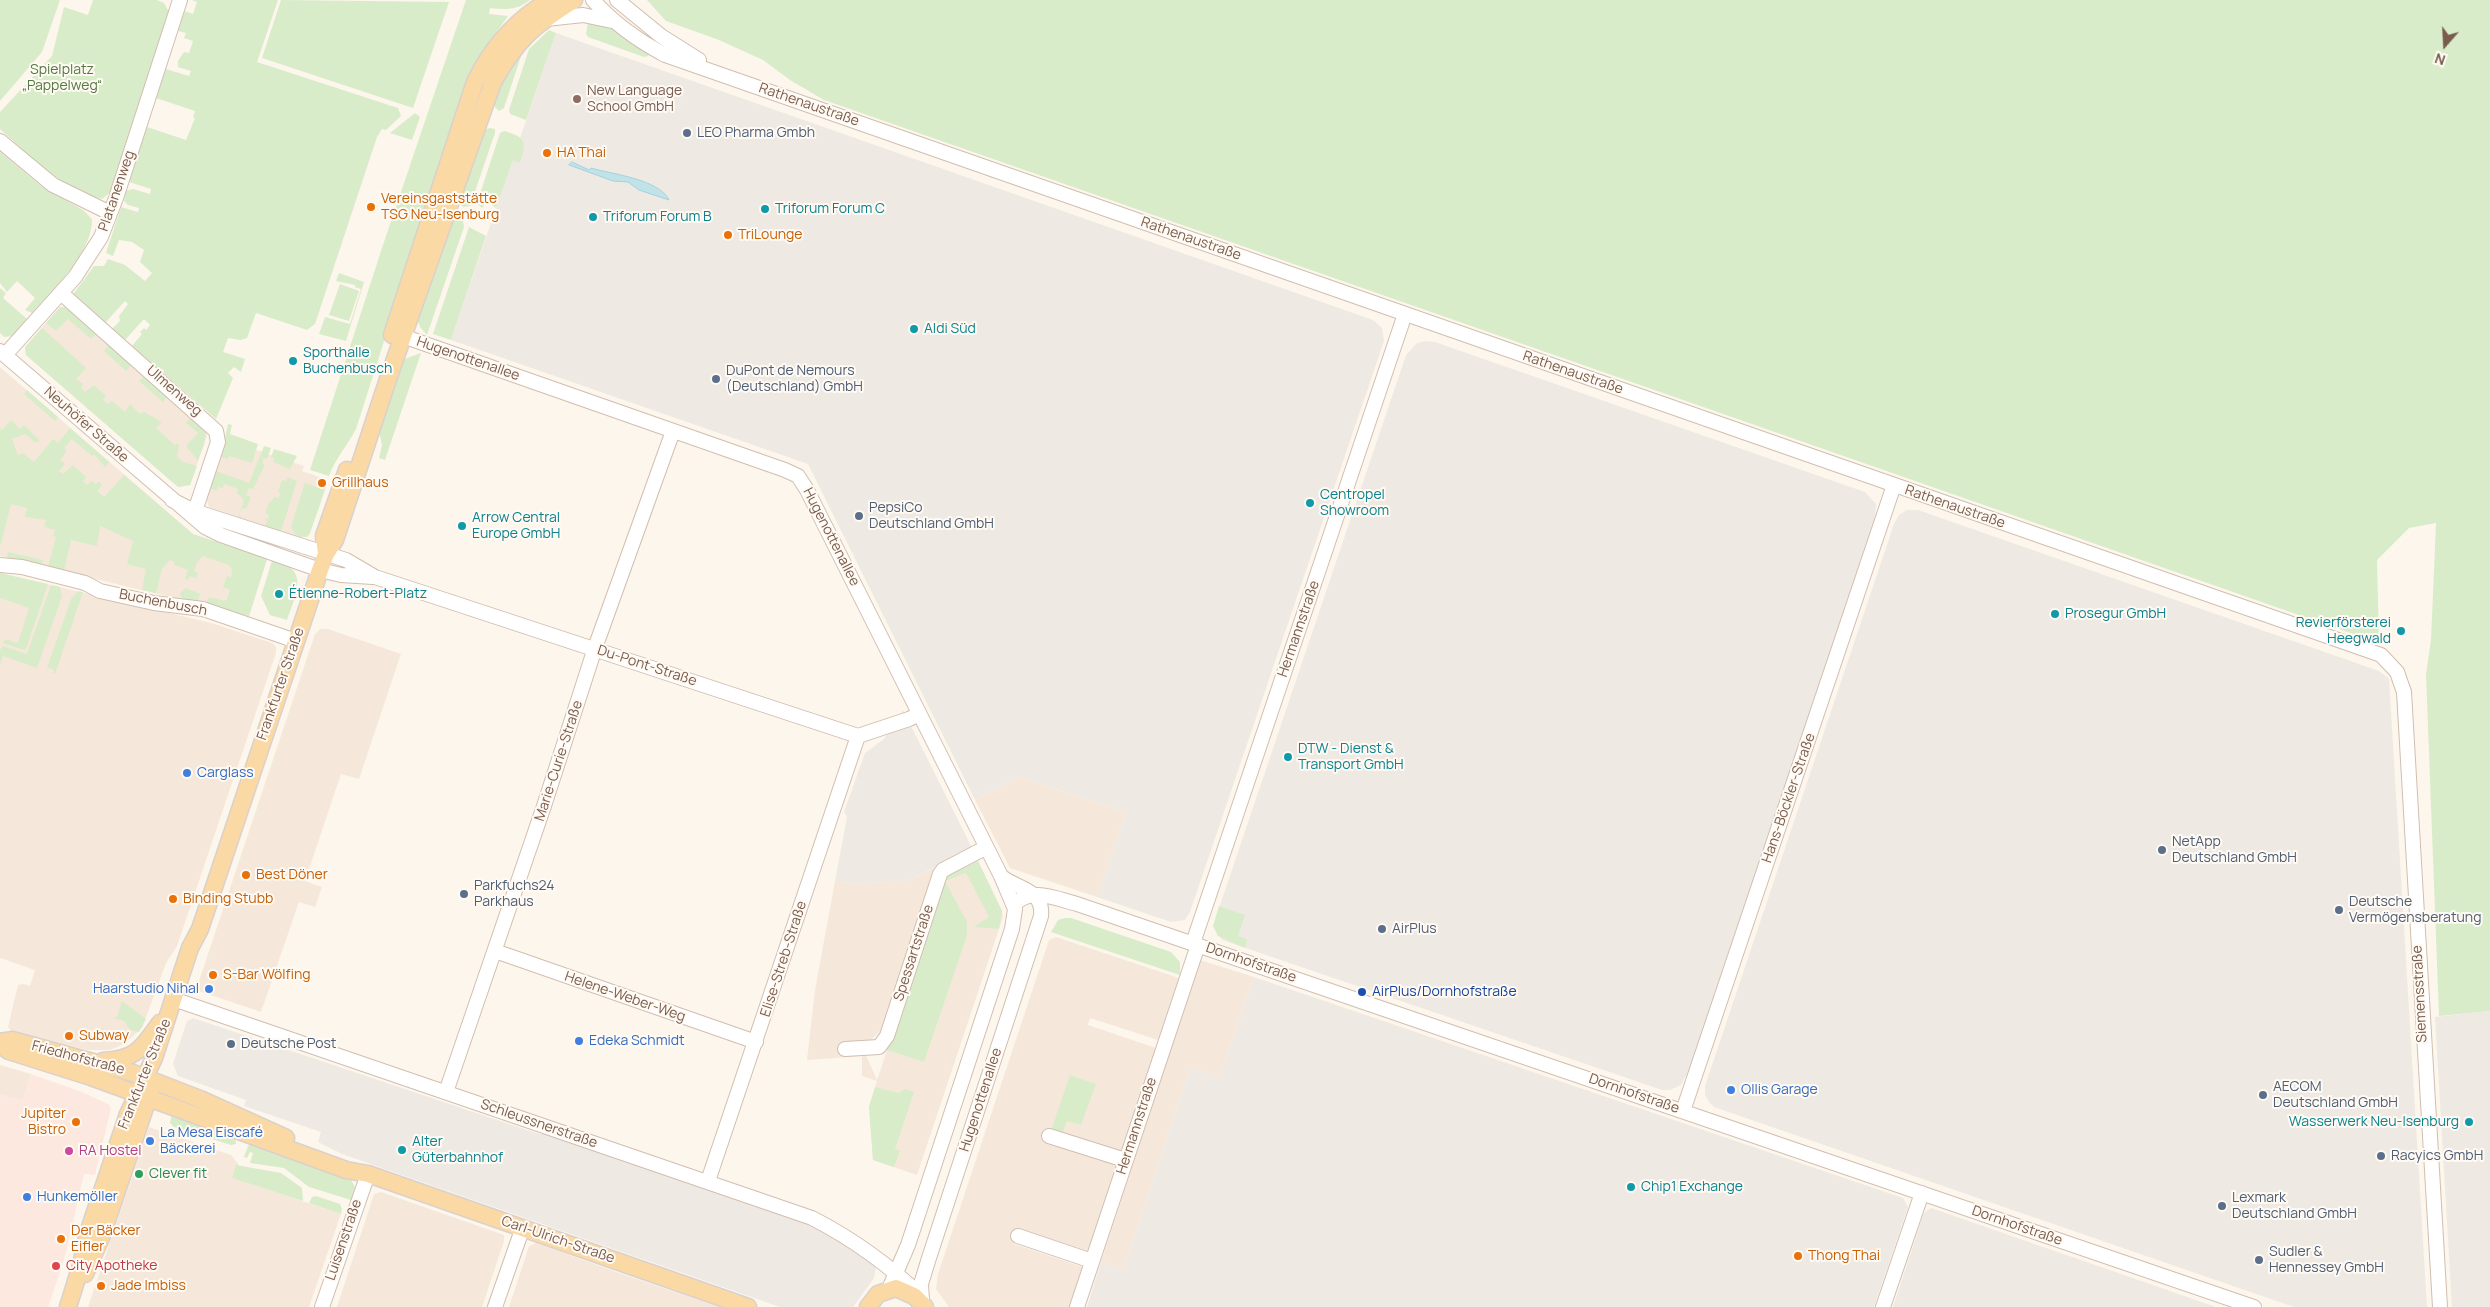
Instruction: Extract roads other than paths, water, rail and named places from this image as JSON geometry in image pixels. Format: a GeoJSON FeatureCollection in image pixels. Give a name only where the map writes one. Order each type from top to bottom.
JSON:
{"type":"FeatureCollection","features":[{"type":"Feature","properties":{"kind":"main road","name":"Frankfurter Straße"},"geometry":{"type":"LineString","coordinates":[[398,335],[493,82],[516,46],[529,31],[574,0]]}},
{"type":"Feature","properties":{"kind":"main road","name":"Frankfurter Straße"},"geometry":{"type":"LineString","coordinates":[[68,1307],[81,1265],[88,1233],[198,950],[200,929],[296,641],[326,554],[336,540],[476,82],[482,69],[510,30],[522,18],[549,1]]}},
{"type":"Feature","properties":{"kind":"main road"},"geometry":{"type":"LineString","coordinates":[[94,1061],[118,1060],[132,1056],[148,1042],[176,1006]]}},
{"type":"Feature","properties":{"kind":"main road","name":"Friedhofstraße"},"geometry":{"type":"LineString","coordinates":[[0,1044],[12,1040],[94,1061],[149,1080]]}},
{"type":"Feature","properties":{"kind":"main road","name":"Friedhofstraße"},"geometry":{"type":"LineString","coordinates":[[0,1044],[9,1051],[142,1096]]}},
{"type":"Feature","properties":{"kind":"main road","name":"Carl-Ulrich-Straße"},"geometry":{"type":"LineString","coordinates":[[149,1080],[349,1163],[368,1174]]}},
{"type":"Feature","properties":{"kind":"main road","name":"Frankfurter Straße"},"geometry":{"type":"LineString","coordinates":[[74,1307],[87,1268],[101,1238],[142,1096]]}},
{"type":"Feature","properties":{"kind":"main road","name":"Carl-Ulrich-Straße"},"geometry":{"type":"LineString","coordinates":[[142,1096],[346,1170],[368,1174],[748,1307]]}},
{"type":"Feature","properties":{"kind":"main road","name":"Hugenottenallee"},"geometry":{"type":"LineString","coordinates":[[894,1280],[925,1304]]}},
{"type":"Feature","properties":{"kind":"main road"},"geometry":{"type":"LineString","coordinates":[[868,1307],[878,1294],[894,1280]]}},
{"type":"Feature","properties":{"kind":"street","name":"Platanenweg"},"geometry":{"type":"LineString","coordinates":[[3,353],[61,293],[92,252],[110,213],[180,0]]}},
{"type":"Feature","properties":{"kind":"street","name":"Rathenaustraße"},"geometry":{"type":"LineString","coordinates":[[593,0],[612,21],[647,45],[666,55],[2374,651],[2390,663],[2402,682]]}},
{"type":"Feature","properties":{"kind":"street","name":"Rathenaustraße"},"geometry":{"type":"LineString","coordinates":[[617,0],[661,36],[733,78]]}},
{"type":"Feature","properties":{"kind":"street"},"geometry":{"type":"LineString","coordinates":[[545,19],[583,15],[612,21]]}},
{"type":"Feature","properties":{"kind":"street"},"geometry":{"type":"LineString","coordinates":[[0,141],[53,185],[110,213]]}},
{"type":"Feature","properties":{"kind":"street","name":"Ulmenweg"},"geometry":{"type":"LineString","coordinates":[[61,293],[216,430],[218,442],[194,514]]}},
{"type":"Feature","properties":{"kind":"street","name":"Hermannstraße"},"geometry":{"type":"LineString","coordinates":[[1077,1307],[1405,314]]}},
{"type":"Feature","properties":{"kind":"street","name":"Hugenottenallee"},"geometry":{"type":"LineString","coordinates":[[398,335],[785,470],[802,480],[1014,905],[1012,929],[894,1280]]}},
{"type":"Feature","properties":{"kind":"street","name":"Neuhöfer Straße"},"geometry":{"type":"LineString","coordinates":[[3,353],[172,500],[194,514],[221,536],[320,570]]}},
{"type":"Feature","properties":{"kind":"street","name":"Marie-Curie-Straße"},"geometry":{"type":"LineString","coordinates":[[446,1092],[495,951],[595,648],[673,430]]}},
{"type":"Feature","properties":{"kind":"street","name":"Hans-Böckler-Straße"},"geometry":{"type":"LineString","coordinates":[[1684,1111],[1894,485]]}},
{"type":"Feature","properties":{"kind":"street","name":"Neuhöfer Straße"},"geometry":{"type":"LineString","coordinates":[[194,514],[326,554]]}},
{"type":"Feature","properties":{"kind":"street","name":"Du-Pont-Straße"},"geometry":{"type":"LineString","coordinates":[[326,554],[346,560],[375,577],[858,736]]}},
{"type":"Feature","properties":{"kind":"street","name":"Buchenbusch"},"geometry":{"type":"LineString","coordinates":[[0,565],[30,568],[85,583],[100,591],[154,603],[203,610],[296,641]]}},
{"type":"Feature","properties":{"kind":"street","name":"Du-Pont-Straße"},"geometry":{"type":"LineString","coordinates":[[320,570],[341,575],[375,577]]}},
{"type":"Feature","properties":{"kind":"street","name":"Siemensstraße"},"geometry":{"type":"LineString","coordinates":[[2402,682],[2440,1307]]}},
{"type":"Feature","properties":{"kind":"street"},"geometry":{"type":"LineString","coordinates":[[858,736],[919,714]]}},
{"type":"Feature","properties":{"kind":"street","name":"Elise-Streb-Straße"},"geometry":{"type":"LineString","coordinates":[[708,1181],[858,736]]}},
{"type":"Feature","properties":{"kind":"street","name":"Spessartstraße"},"geometry":{"type":"LineString","coordinates":[[845,1049],[879,1047],[887,1036],[940,874],[943,870],[985,848]]}},
{"type":"Feature","properties":{"kind":"street"},"geometry":{"type":"LineString","coordinates":[[1001,876],[1035,894]]}},
{"type":"Feature","properties":{"kind":"street"},"geometry":{"type":"LineString","coordinates":[[1014,905],[1025,896],[1035,894]]}},
{"type":"Feature","properties":{"kind":"street","name":"Hugenottenallee"},"geometry":{"type":"LineString","coordinates":[[925,1304],[921,1284],[1040,922],[1041,907],[1035,894]]}},
{"type":"Feature","properties":{"kind":"street","name":"Dornhofstraße"},"geometry":{"type":"LineString","coordinates":[[1035,894],[1078,904],[2254,1307]]}},
{"type":"Feature","properties":{"kind":"street","name":"Helene-Weber-Weg"},"geometry":{"type":"LineString","coordinates":[[495,951],[756,1042]]}},
{"type":"Feature","properties":{"kind":"street","name":"Schleussnerstraße"},"geometry":{"type":"LineString","coordinates":[[176,1006],[446,1092],[812,1218],[854,1242],[894,1280]]}},
{"type":"Feature","properties":{"kind":"street"},"geometry":{"type":"LineString","coordinates":[[1049,1136],[1125,1160]]}},
{"type":"Feature","properties":{"kind":"street","name":"Luisenstraße"},"geometry":{"type":"LineString","coordinates":[[322,1307],[368,1174]]}},
{"type":"Feature","properties":{"kind":"street"},"geometry":{"type":"LineString","coordinates":[[1883,1307],[1922,1193]]}},
{"type":"Feature","properties":{"kind":"street"},"geometry":{"type":"LineString","coordinates":[[496,1307],[523,1227]]}},
{"type":"Feature","properties":{"kind":"street"},"geometry":{"type":"LineString","coordinates":[[1018,1236],[1092,1261]]}},
{"type":"Feature","properties":{"kind":"water"},"geometry":{"type":"Polygon","coordinates":[[[572,162],[589,170],[591,168],[645,182],[664,193],[669,200],[639,190],[628,182],[613,181],[569,165],[572,162]]]}},
{"type":"Feature","properties":{"kind":"place","name":"New Language School GmbH"},"geometry":{"type":"Point","coordinates":[577,99]}},
{"type":"Feature","properties":{"kind":"place","name":"LEO Pharma Gmbh"},"geometry":{"type":"Point","coordinates":[687,133]}},
{"type":"Feature","properties":{"kind":"place","name":"HA Thai"},"geometry":{"type":"Point","coordinates":[547,153]}},
{"type":"Feature","properties":{"kind":"place","name":"Vereinsgaststätte TSG Neu-Isenburg"},"geometry":{"type":"Point","coordinates":[371,207]}},
{"type":"Feature","properties":{"kind":"place","name":"Triforum Forum C"},"geometry":{"type":"Point","coordinates":[765,209]}},
{"type":"Feature","properties":{"kind":"place","name":"Triforum Forum B"},"geometry":{"type":"Point","coordinates":[593,217]}},
{"type":"Feature","properties":{"kind":"place","name":"TriLounge"},"geometry":{"type":"Point","coordinates":[728,235]}},
{"type":"Feature","properties":{"kind":"place","name":"Aldi Süd"},"geometry":{"type":"Point","coordinates":[914,329]}},
{"type":"Feature","properties":{"kind":"place","name":"Sporthalle Buchenbusch"},"geometry":{"type":"Point","coordinates":[293,361]}},
{"type":"Feature","properties":{"kind":"place","name":"DuPont de Nemours (Deutschland) GmbH"},"geometry":{"type":"Point","coordinates":[716,379]}},
{"type":"Feature","properties":{"kind":"place","name":"Grillhaus"},"geometry":{"type":"Point","coordinates":[322,483]}},
{"type":"Feature","properties":{"kind":"place","name":"Centropel Showroom"},"geometry":{"type":"Point","coordinates":[1310,503]}},
{"type":"Feature","properties":{"kind":"place","name":"PepsiCo Deutschland GmbH"},"geometry":{"type":"Point","coordinates":[859,516]}},
{"type":"Feature","properties":{"kind":"place","name":"Arrow Central Europe GmbH"},"geometry":{"type":"Point","coordinates":[462,526]}},
{"type":"Feature","properties":{"kind":"place","name":"Étienne-Robert-Platz"},"geometry":{"type":"Point","coordinates":[279,594]}},
{"type":"Feature","properties":{"kind":"place","name":"Prosegur GmbH"},"geometry":{"type":"Point","coordinates":[2055,614]}},
{"type":"Feature","properties":{"kind":"place","name":"Revierförsterei Heegwald"},"geometry":{"type":"Point","coordinates":[2401,631]}},
{"type":"Feature","properties":{"kind":"place","name":"DTW - Dienst & Transport GmbH"},"geometry":{"type":"Point","coordinates":[1288,757]}},
{"type":"Feature","properties":{"kind":"place","name":"Carglass"},"geometry":{"type":"Point","coordinates":[187,773]}},
{"type":"Feature","properties":{"kind":"place","name":"NetApp Deutschland GmbH"},"geometry":{"type":"Point","coordinates":[2162,850]}},
{"type":"Feature","properties":{"kind":"place","name":"Best Döner"},"geometry":{"type":"Point","coordinates":[246,875]}},
{"type":"Feature","properties":{"kind":"place","name":"Parkfuchs24 Parkhaus"},"geometry":{"type":"Point","coordinates":[464,894]}},
{"type":"Feature","properties":{"kind":"place","name":"Binding Stubb"},"geometry":{"type":"Point","coordinates":[173,899]}},
{"type":"Feature","properties":{"kind":"place","name":"Deutsche Vermögensberatung"},"geometry":{"type":"Point","coordinates":[2339,910]}},
{"type":"Feature","properties":{"kind":"place","name":"AirPlus"},"geometry":{"type":"Point","coordinates":[1382,929]}},
{"type":"Feature","properties":{"kind":"place","name":"S-Bar Wölfing"},"geometry":{"type":"Point","coordinates":[213,975]}},
{"type":"Feature","properties":{"kind":"place","name":"Haarstudio Nihal"},"geometry":{"type":"Point","coordinates":[209,989]}},
{"type":"Feature","properties":{"kind":"place","name":"AirPlus/Dornhofstraße"},"geometry":{"type":"Point","coordinates":[1362,992]}},
{"type":"Feature","properties":{"kind":"place","name":"Subway"},"geometry":{"type":"Point","coordinates":[69,1036]}},
{"type":"Feature","properties":{"kind":"place","name":"Edeka Schmidt"},"geometry":{"type":"Point","coordinates":[579,1041]}},
{"type":"Feature","properties":{"kind":"place","name":"Deutsche Post"},"geometry":{"type":"Point","coordinates":[231,1044]}},
{"type":"Feature","properties":{"kind":"place","name":"Ollis Garage"},"geometry":{"type":"Point","coordinates":[1731,1090]}},
{"type":"Feature","properties":{"kind":"place","name":"AECOM Deutschland GmbH"},"geometry":{"type":"Point","coordinates":[2263,1095]}},
{"type":"Feature","properties":{"kind":"place","name":"Jupiter Bistro"},"geometry":{"type":"Point","coordinates":[76,1122]}},
{"type":"Feature","properties":{"kind":"place","name":"Wasserwerk Neu-Isenburg"},"geometry":{"type":"Point","coordinates":[2469,1122]}},
{"type":"Feature","properties":{"kind":"place","name":"La Mesa Eiscafé Bäckerei"},"geometry":{"type":"Point","coordinates":[150,1141]}},
{"type":"Feature","properties":{"kind":"place","name":"Alter Güterbahnhof"},"geometry":{"type":"Point","coordinates":[402,1150]}},
{"type":"Feature","properties":{"kind":"place","name":"RA Hostel"},"geometry":{"type":"Point","coordinates":[69,1151]}},
{"type":"Feature","properties":{"kind":"place","name":"Racyics GmbH"},"geometry":{"type":"Point","coordinates":[2381,1156]}},
{"type":"Feature","properties":{"kind":"place","name":"Clever fit"},"geometry":{"type":"Point","coordinates":[139,1174]}},
{"type":"Feature","properties":{"kind":"place","name":"Chip1 Exchange"},"geometry":{"type":"Point","coordinates":[1631,1187]}},
{"type":"Feature","properties":{"kind":"place","name":"Hunkemöller"},"geometry":{"type":"Point","coordinates":[27,1197]}},
{"type":"Feature","properties":{"kind":"place","name":"Lexmark Deutschland GmbH"},"geometry":{"type":"Point","coordinates":[2222,1206]}},
{"type":"Feature","properties":{"kind":"place","name":"Der Bäcker Eifler"},"geometry":{"type":"Point","coordinates":[61,1239]}},
{"type":"Feature","properties":{"kind":"place","name":"Thong Thai"},"geometry":{"type":"Point","coordinates":[1798,1256]}},
{"type":"Feature","properties":{"kind":"place","name":"Sudler & Hennessey GmbH"},"geometry":{"type":"Point","coordinates":[2259,1260]}},
{"type":"Feature","properties":{"kind":"place","name":"City Apotheke"},"geometry":{"type":"Point","coordinates":[56,1266]}},
{"type":"Feature","properties":{"kind":"place","name":"Jade Imbiss"},"geometry":{"type":"Point","coordinates":[101,1286]}},
{"type":"Feature","properties":{"kind":"park label","name":"Spielplatz „Pappelweg“"},"geometry":{"type":"Point","coordinates":[62,78]}}]}
